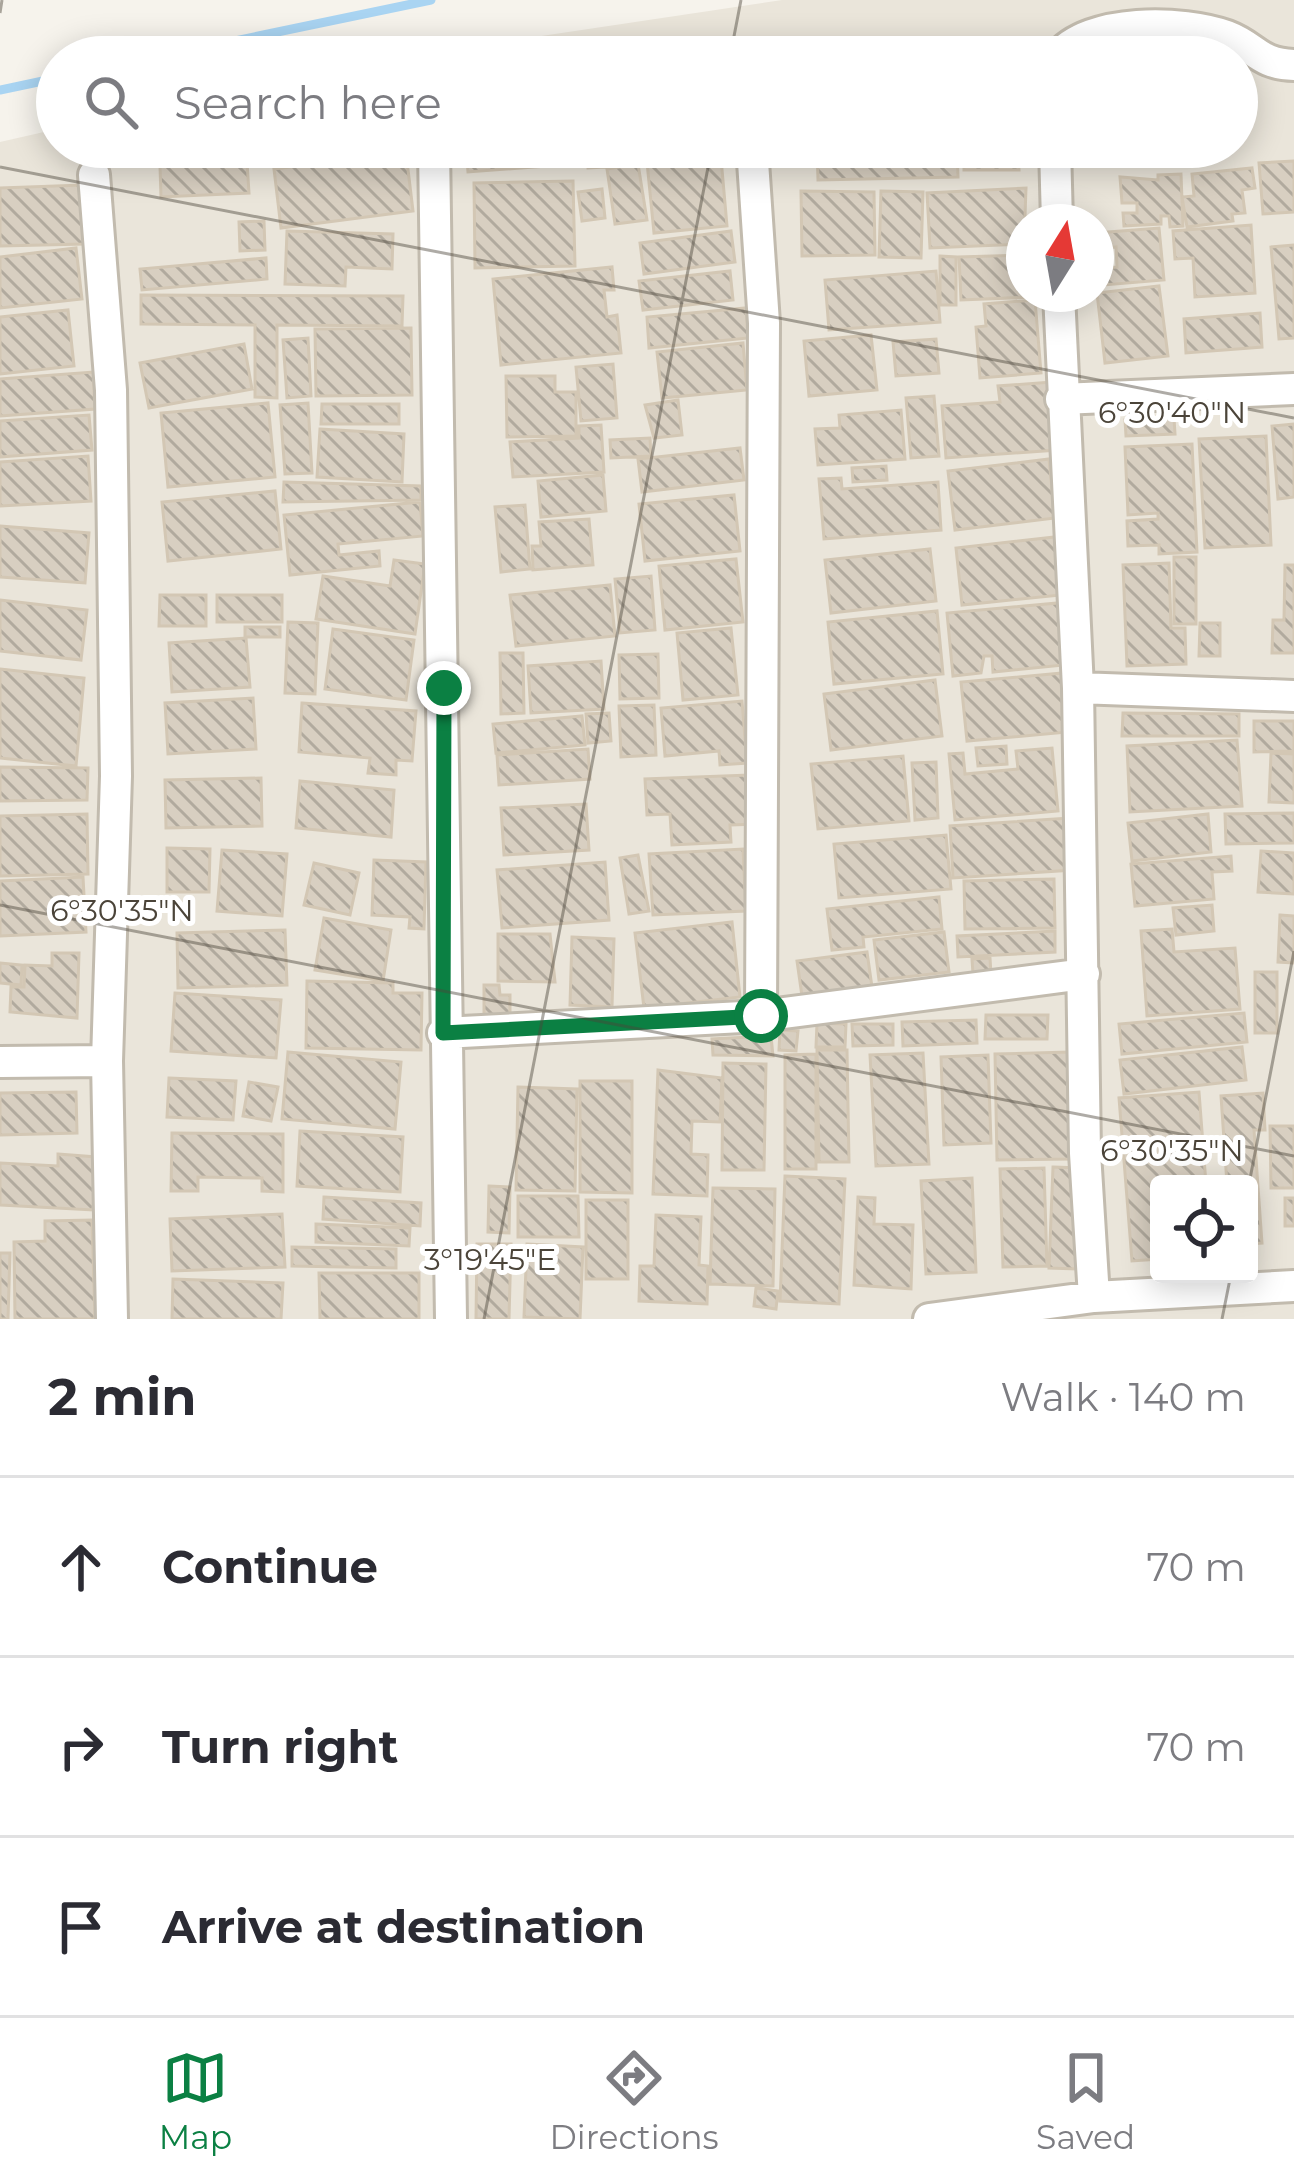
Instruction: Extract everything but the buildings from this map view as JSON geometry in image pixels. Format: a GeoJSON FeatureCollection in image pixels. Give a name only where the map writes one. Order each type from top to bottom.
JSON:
{"type":"FeatureCollection","features":[{"type":"Feature","properties":{"kind":"street"},"geometry":{"type":"LineString","coordinates":[[1082,36],[1178,27],[1223,36]]}},
{"type":"Feature","properties":{"kind":"street"},"geometry":{"type":"LineString","coordinates":[[1258,57],[1268,64],[1294,65]]}},
{"type":"Feature","properties":{"kind":"street"},"geometry":{"type":"LineString","coordinates":[[434,168],[444,688],[443,1033],[451,1319]]}},
{"type":"Feature","properties":{"kind":"street"},"geometry":{"type":"LineString","coordinates":[[753,168],[764,323],[761,1016]]}},
{"type":"Feature","properties":{"kind":"street"},"geometry":{"type":"LineString","coordinates":[[1056,168],[1057,204]]}},
{"type":"Feature","properties":{"kind":"street"},"geometry":{"type":"LineString","coordinates":[[94,176],[111,390],[116,776],[107,1060],[112,1319]]}},
{"type":"Feature","properties":{"kind":"street"},"geometry":{"type":"LineString","coordinates":[[1059,312],[1078,688],[1085,1153],[1094,1297]]}},
{"type":"Feature","properties":{"kind":"street"},"geometry":{"type":"LineString","coordinates":[[1061,399],[1294,388]]}},
{"type":"Feature","properties":{"kind":"street"},"geometry":{"type":"LineString","coordinates":[[1078,688],[1294,696]]}},
{"type":"Feature","properties":{"kind":"street"},"geometry":{"type":"LineString","coordinates":[[443,1033],[761,1016],[1084,974]]}},
{"type":"Feature","properties":{"kind":"street"},"geometry":{"type":"LineString","coordinates":[[0,1063],[107,1060]]}},
{"type":"Feature","properties":{"kind":"street"},"geometry":{"type":"LineString","coordinates":[[929,1319],[1094,1297],[1294,1286]]}},
{"type":"Feature","properties":{"kind":"shaded area"},"geometry":{"type":"Polygon","coordinates":[[[782,0],[1294,0],[1294,1319],[0,1319],[0,142],[36,134],[36,168],[1258,168],[1258,36],[542,36],[782,0]]]}},
{"type":"Feature","properties":{"kind":"waterway"},"geometry":{"type":"LineString","coordinates":[[259,36],[431,0]]}},
{"type":"Feature","properties":{"kind":"waterway"},"geometry":{"type":"LineString","coordinates":[[0,90],[36,82]]}},
{"type":"Feature","properties":{"kind":"route"},"geometry":{"type":"LineString","coordinates":[[444,688],[443,1033],[761,1016]]}}]}
